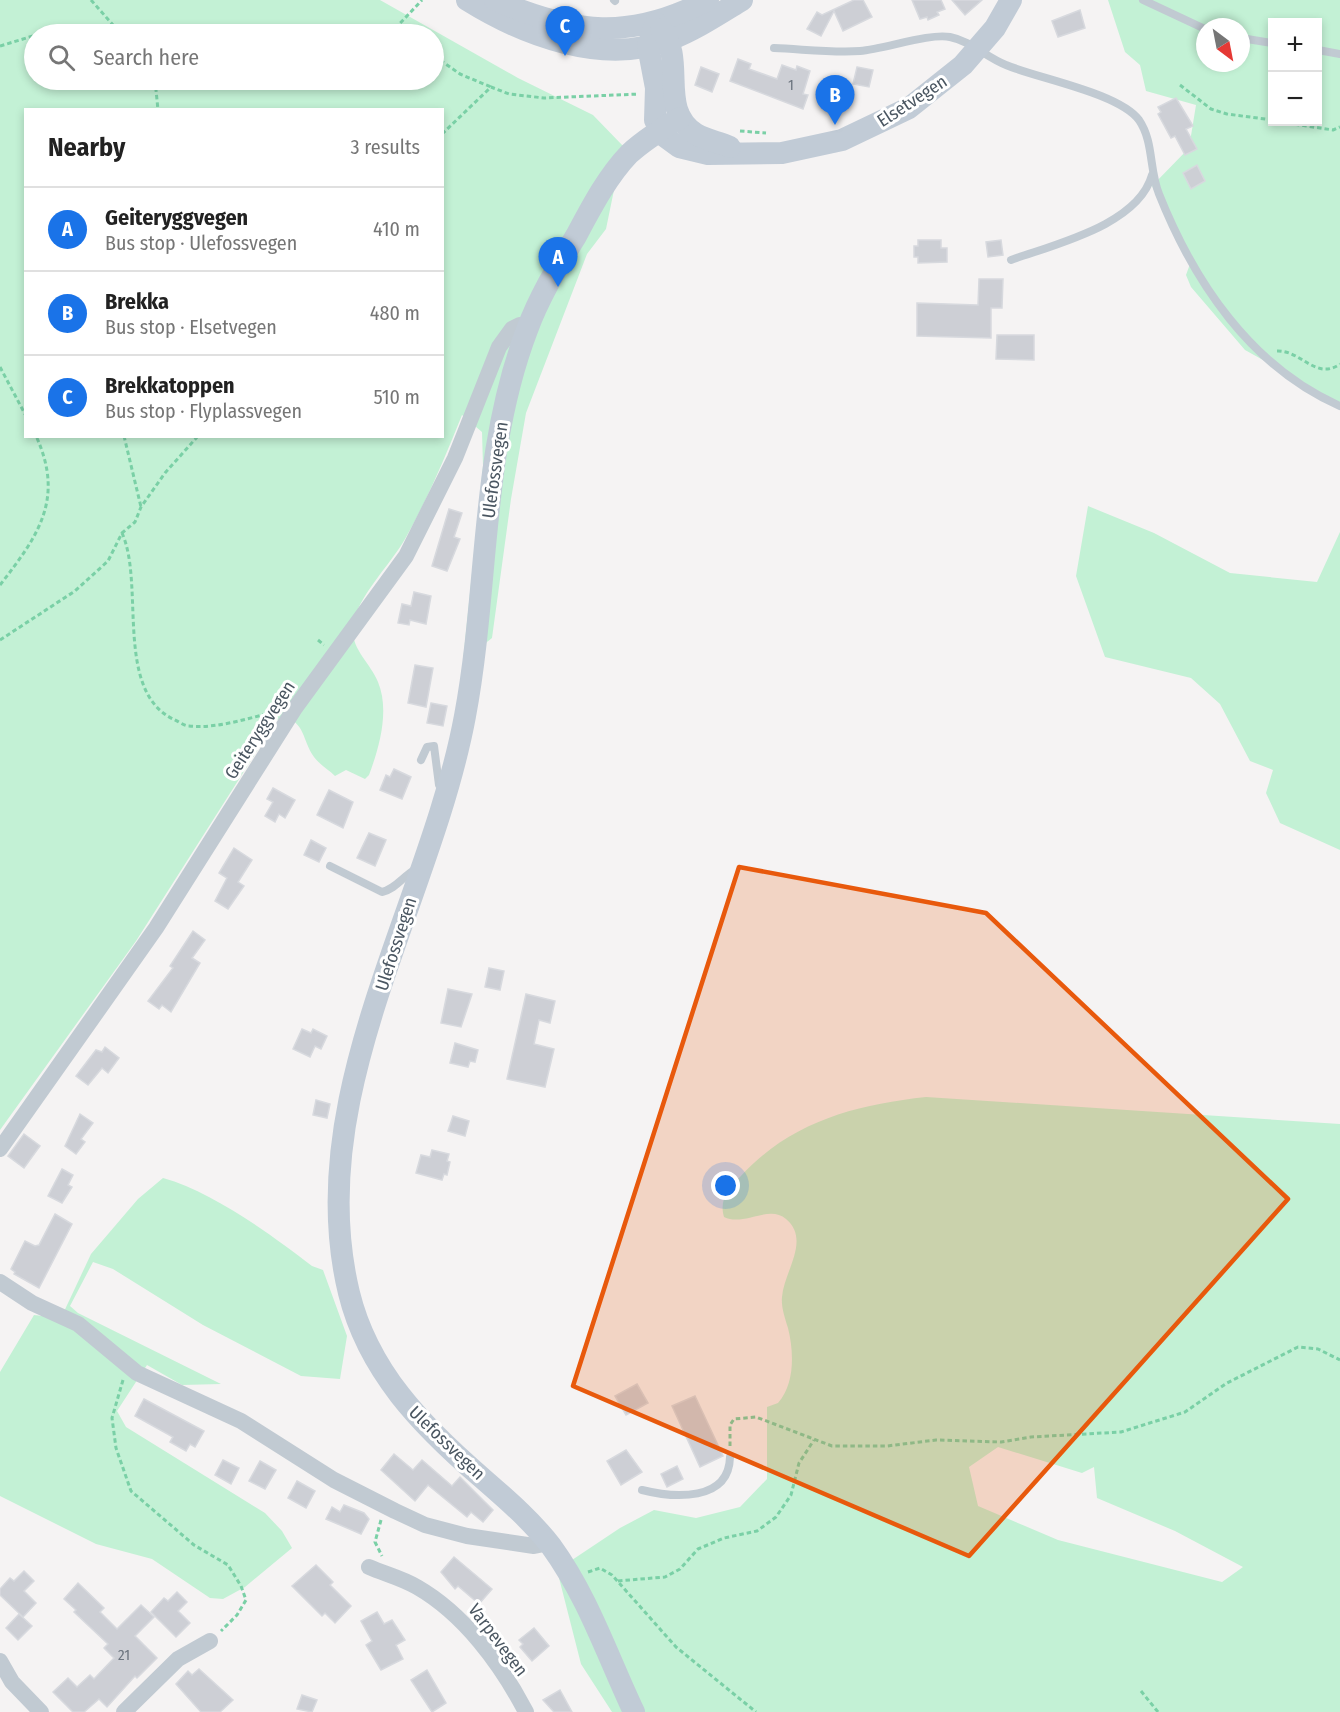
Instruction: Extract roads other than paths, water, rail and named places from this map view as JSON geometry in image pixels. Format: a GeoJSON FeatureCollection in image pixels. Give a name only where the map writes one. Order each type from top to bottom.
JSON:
{"type":"FeatureCollection","features":[{"type":"Feature","properties":{"kind":"street"},"geometry":{"type":"LineString","coordinates":[[467,0],[510,25],[548,38],[593,47],[658,36],[742,0]]}},
{"type":"Feature","properties":{"kind":"street"},"geometry":{"type":"LineString","coordinates":[[495,0],[534,16],[570,26],[619,28],[658,36],[708,0]]}},
{"type":"Feature","properties":{"kind":"street","name":"Elsetvegen"},"geometry":{"type":"LineString","coordinates":[[680,118],[698,135],[800,151],[842,140],[864,131],[928,95],[978,50],[1011,0]]}},
{"type":"Feature","properties":{"kind":"street"},"geometry":{"type":"LineString","coordinates":[[658,36],[680,118]]}},
{"type":"Feature","properties":{"kind":"street"},"geometry":{"type":"LineString","coordinates":[[658,36],[654,111],[660,130]]}},
{"type":"Feature","properties":{"kind":"street","name":"Ulefossvegen"},"geometry":{"type":"LineString","coordinates":[[634,1712],[599,1628],[573,1579],[549,1543],[506,1500],[443,1444],[407,1406],[380,1367],[364,1337],[345,1275],[341,1229],[341,1161],[350,1099],[364,1039],[446,790],[465,716],[496,448],[512,373],[528,327],[552,278],[619,166],[660,130],[680,118]]}},
{"type":"Feature","properties":{"kind":"street","name":"Elsetvegen"},"geometry":{"type":"LineString","coordinates":[[660,130],[679,147],[690,151],[720,155],[741,142]]}},
{"type":"Feature","properties":{"kind":"street","name":"Geiteryggvegen"},"geometry":{"type":"LineString","coordinates":[[0,1149],[156,928],[295,708],[406,556],[450,468],[502,341],[512,329],[520,326],[528,327]]}},
{"type":"Feature","properties":{"kind":"street"},"geometry":{"type":"LineString","coordinates":[[0,1282],[27,1300],[78,1324],[127,1367],[241,1421],[334,1480],[385,1506],[425,1525],[467,1536],[534,1546],[549,1543]]}},
{"type":"Feature","properties":{"kind":"street","name":"Varpevegen"},"geometry":{"type":"LineString","coordinates":[[369,1568],[402,1580],[438,1600],[459,1618],[493,1661],[526,1712]]}},
{"type":"Feature","properties":{"kind":"street"},"geometry":{"type":"LineString","coordinates":[[124,1712],[178,1659],[210,1641]]}},
{"type":"Feature","properties":{"kind":"street"},"geometry":{"type":"LineString","coordinates":[[0,1661],[12,1682],[40,1712]]}},
{"type":"Feature","properties":{"kind":"lane"},"geometry":{"type":"LineString","coordinates":[[1143,0],[1196,25]]}},
{"type":"Feature","properties":{"kind":"lane"},"geometry":{"type":"LineString","coordinates":[[774,48],[859,51],[947,36],[959,39],[1004,65],[1121,104],[1139,120],[1146,133],[1152,175],[1170,217],[1215,300],[1232,325],[1264,356],[1300,384],[1340,406]]}},
{"type":"Feature","properties":{"kind":"lane"},"geometry":{"type":"LineString","coordinates":[[1250,39],[1268,42]]}},
{"type":"Feature","properties":{"kind":"lane"},"geometry":{"type":"LineString","coordinates":[[1322,51],[1340,54]]}},
{"type":"Feature","properties":{"kind":"lane"},"geometry":{"type":"LineString","coordinates":[[1011,260],[1102,226],[1143,194],[1152,175]]}},
{"type":"Feature","properties":{"kind":"lane"},"geometry":{"type":"LineString","coordinates":[[421,760],[427,747],[434,746],[439,784],[446,790]]}},
{"type":"Feature","properties":{"kind":"lane"},"geometry":{"type":"LineString","coordinates":[[330,866],[382,892],[393,888],[406,874],[422,866]]}},
{"type":"Feature","properties":{"kind":"lane"},"geometry":{"type":"LineString","coordinates":[[642,1490],[664,1496],[700,1493],[722,1482],[730,1470],[730,1457]]}},
{"type":"Feature","properties":{"kind":"place","name":"Brekkatoppen"},"geometry":{"type":"Point","coordinates":[565,56]}},
{"type":"Feature","properties":{"kind":"place","name":"Brekka"},"geometry":{"type":"Point","coordinates":[835,125]}},
{"type":"Feature","properties":{"kind":"place","name":"Geiteryggvegen"},"geometry":{"type":"Point","coordinates":[558,287]}}]}
